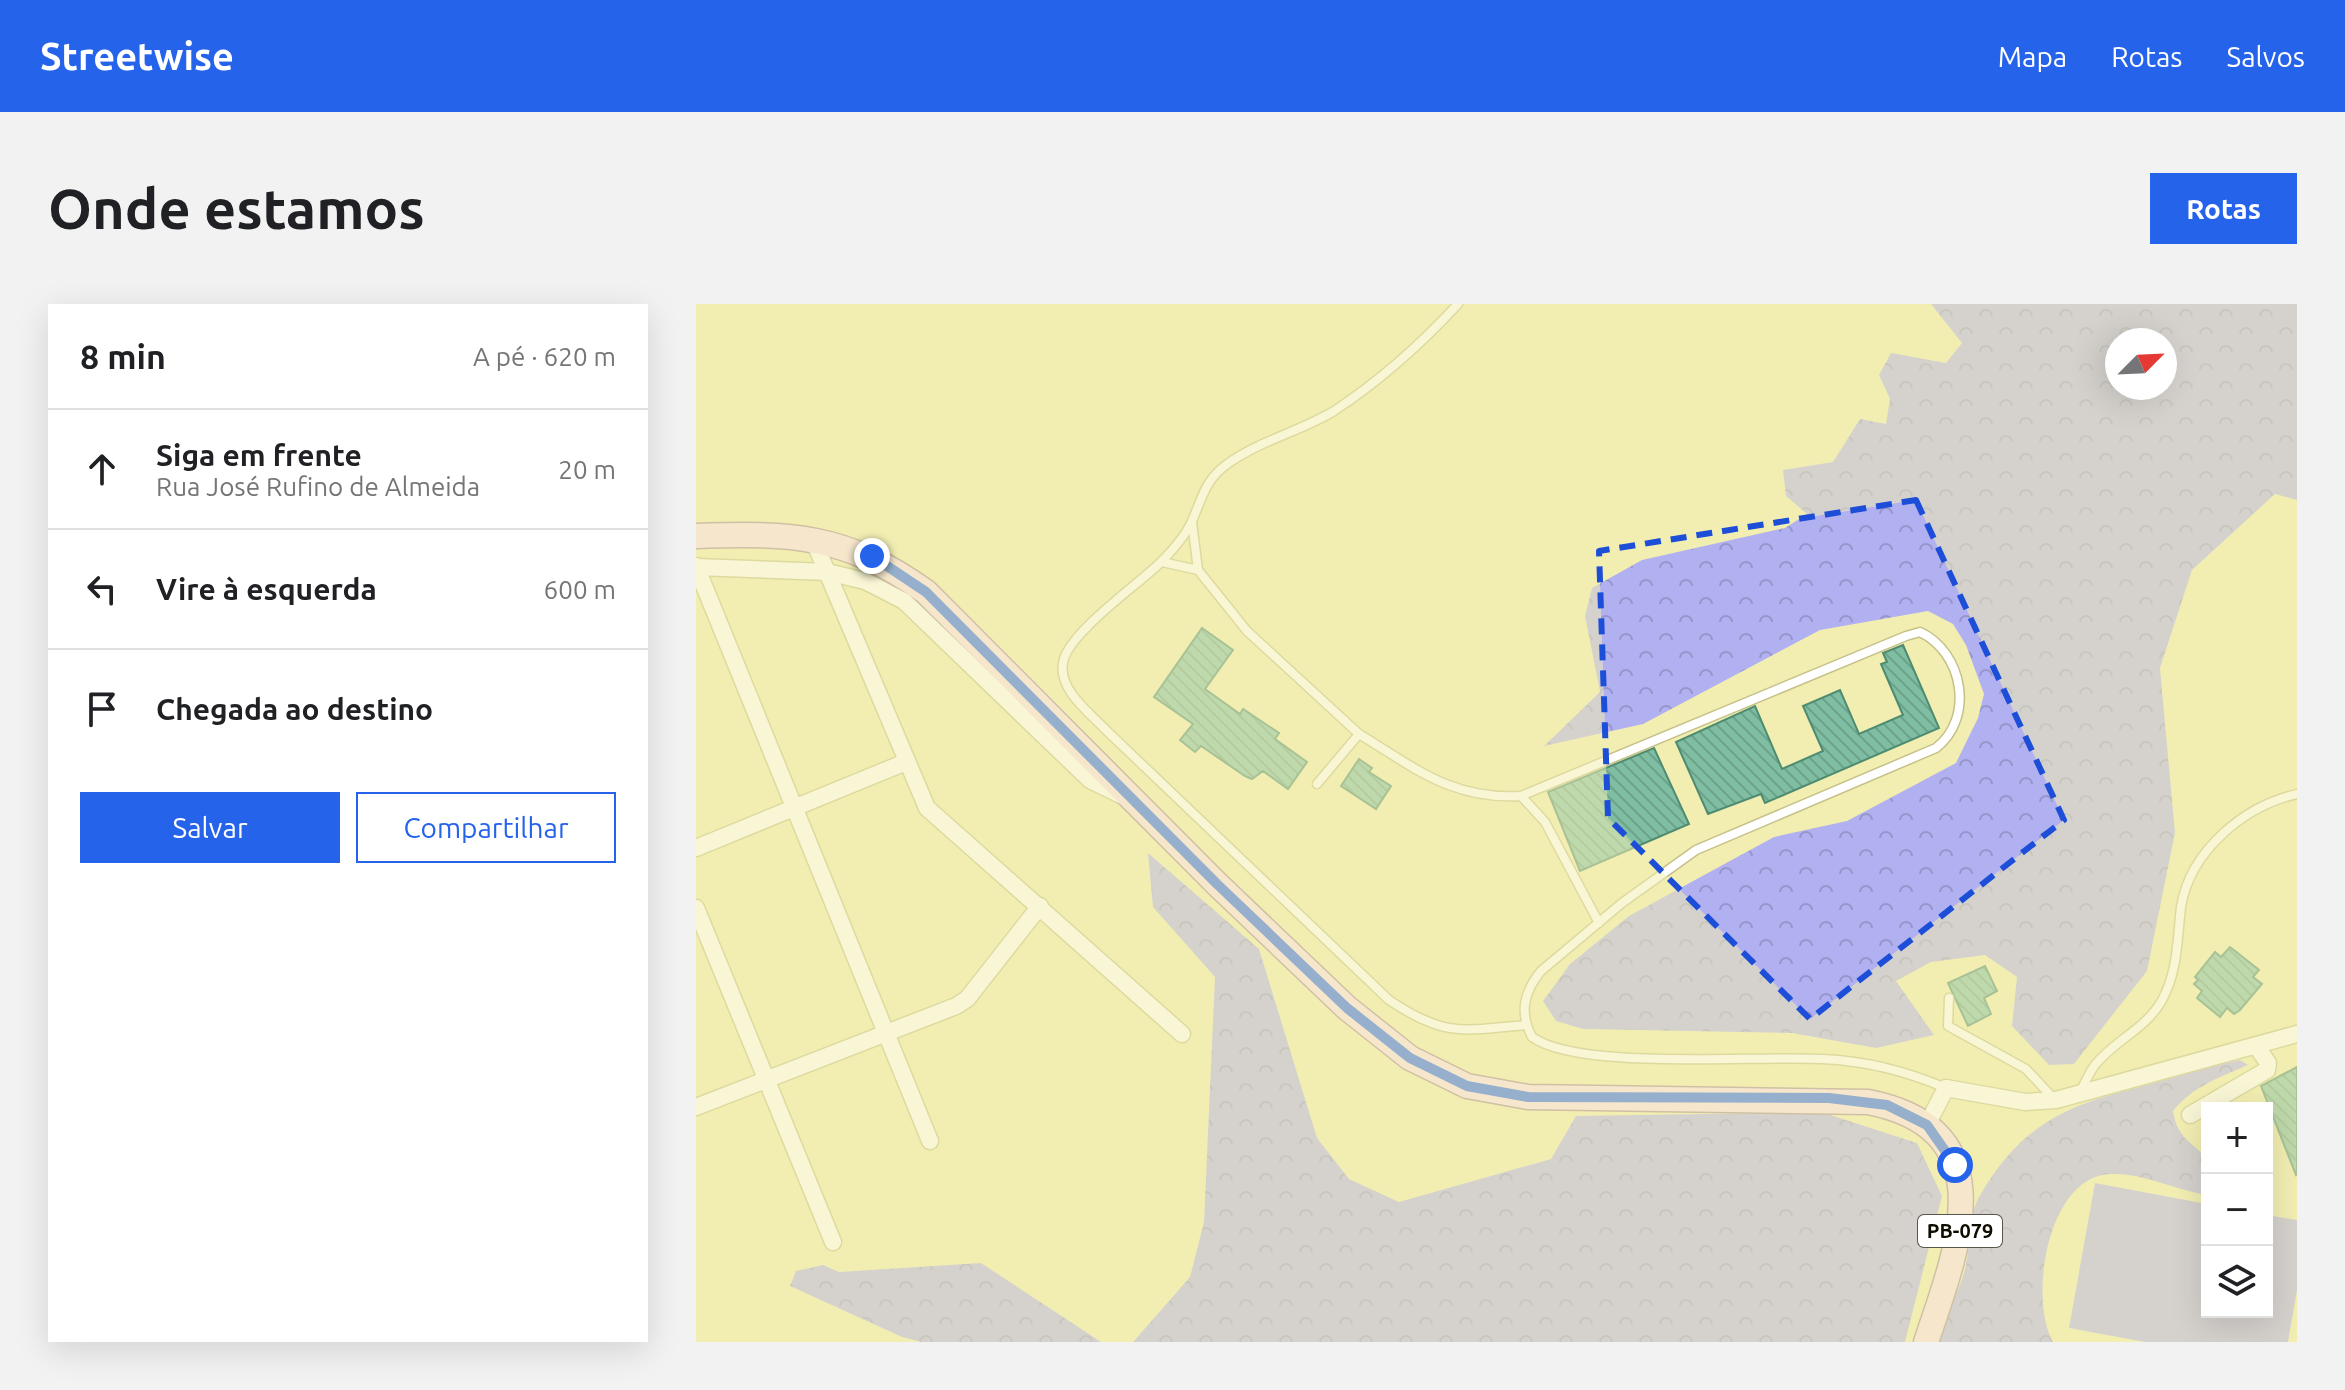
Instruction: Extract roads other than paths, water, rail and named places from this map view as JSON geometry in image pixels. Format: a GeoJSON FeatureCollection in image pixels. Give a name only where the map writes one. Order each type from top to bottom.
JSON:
{"type":"FeatureCollection","features":[{"type":"Feature","properties":{"kind":"main road","name":"PB-079"},"geometry":{"type":"LineString","coordinates":[[696,536],[813,539],[872,556],[926,592],[1133,799],[1369,1026],[1410,1058],[1467,1086],[1528,1097],[1855,1101],[1887,1105],[1927,1125],[1955,1165],[1962,1188],[1963,1207],[1957,1243],[1926,1342]]}},
{"type":"Feature","properties":{"kind":"street"},"geometry":{"type":"LineString","coordinates":[[813,539],[927,808],[1182,1034]]}},
{"type":"Feature","properties":{"kind":"street"},"geometry":{"type":"LineString","coordinates":[[930,1141],[696,566],[827,572],[865,581],[904,601],[1090,780],[1133,799]]}},
{"type":"Feature","properties":{"kind":"street"},"geometry":{"type":"LineString","coordinates":[[696,848],[906,762]]}},
{"type":"Feature","properties":{"kind":"street"},"geometry":{"type":"LineString","coordinates":[[696,1107],[885,1031],[956,1006],[967,999],[1040,906]]}},
{"type":"Feature","properties":{"kind":"street"},"geometry":{"type":"LineString","coordinates":[[696,908],[833,1242]]}},
{"type":"Feature","properties":{"kind":"street"},"geometry":{"type":"LineString","coordinates":[[1927,1125],[1946,1088],[2025,1102],[2056,1100],[2297,1034]]}},
{"type":"Feature","properties":{"kind":"street"},"geometry":{"type":"LineString","coordinates":[[2190,1115],[2267,1070],[2268,1063],[2257,1047]]}},
{"type":"Feature","properties":{"kind":"lane"},"geometry":{"type":"LineString","coordinates":[[1458,304],[1434,329],[1333,411],[1229,462],[1210,480],[1197,500],[1192,522],[1198,570],[1247,631],[1359,734],[1455,790],[1492,797],[1521,796],[1920,632],[1944,650],[1956,672],[1960,706],[1949,738],[1936,748],[1696,850],[1666,869],[1541,971],[1528,987],[1524,1013],[1532,1037],[1543,1045],[1563,1052],[1614,1057],[1822,1059],[1866,1063],[1903,1071],[1946,1088]]}},
{"type":"Feature","properties":{"kind":"lane"},"geometry":{"type":"LineString","coordinates":[[1192,522],[1162,562],[1073,643],[1063,661],[1063,677],[1073,695],[1389,1000],[1418,1020],[1441,1029],[1456,1031],[1526,1025]]}},
{"type":"Feature","properties":{"kind":"lane"},"geometry":{"type":"LineString","coordinates":[[1162,562],[1198,570]]}},
{"type":"Feature","properties":{"kind":"lane"},"geometry":{"type":"LineString","coordinates":[[1317,784],[1359,734]]}},
{"type":"Feature","properties":{"kind":"lane"},"geometry":{"type":"LineString","coordinates":[[2079,1094],[2095,1065],[2138,1029],[2160,1004],[2172,979],[2182,905],[2198,862],[2216,840],[2248,815],[2297,794]]}},
{"type":"Feature","properties":{"kind":"lane"},"geometry":{"type":"LineString","coordinates":[[1521,796],[1545,822],[1599,923]]}},
{"type":"Feature","properties":{"kind":"lane"},"geometry":{"type":"LineString","coordinates":[[1949,998],[1948,1026],[2026,1069],[2056,1100]]}}]}
